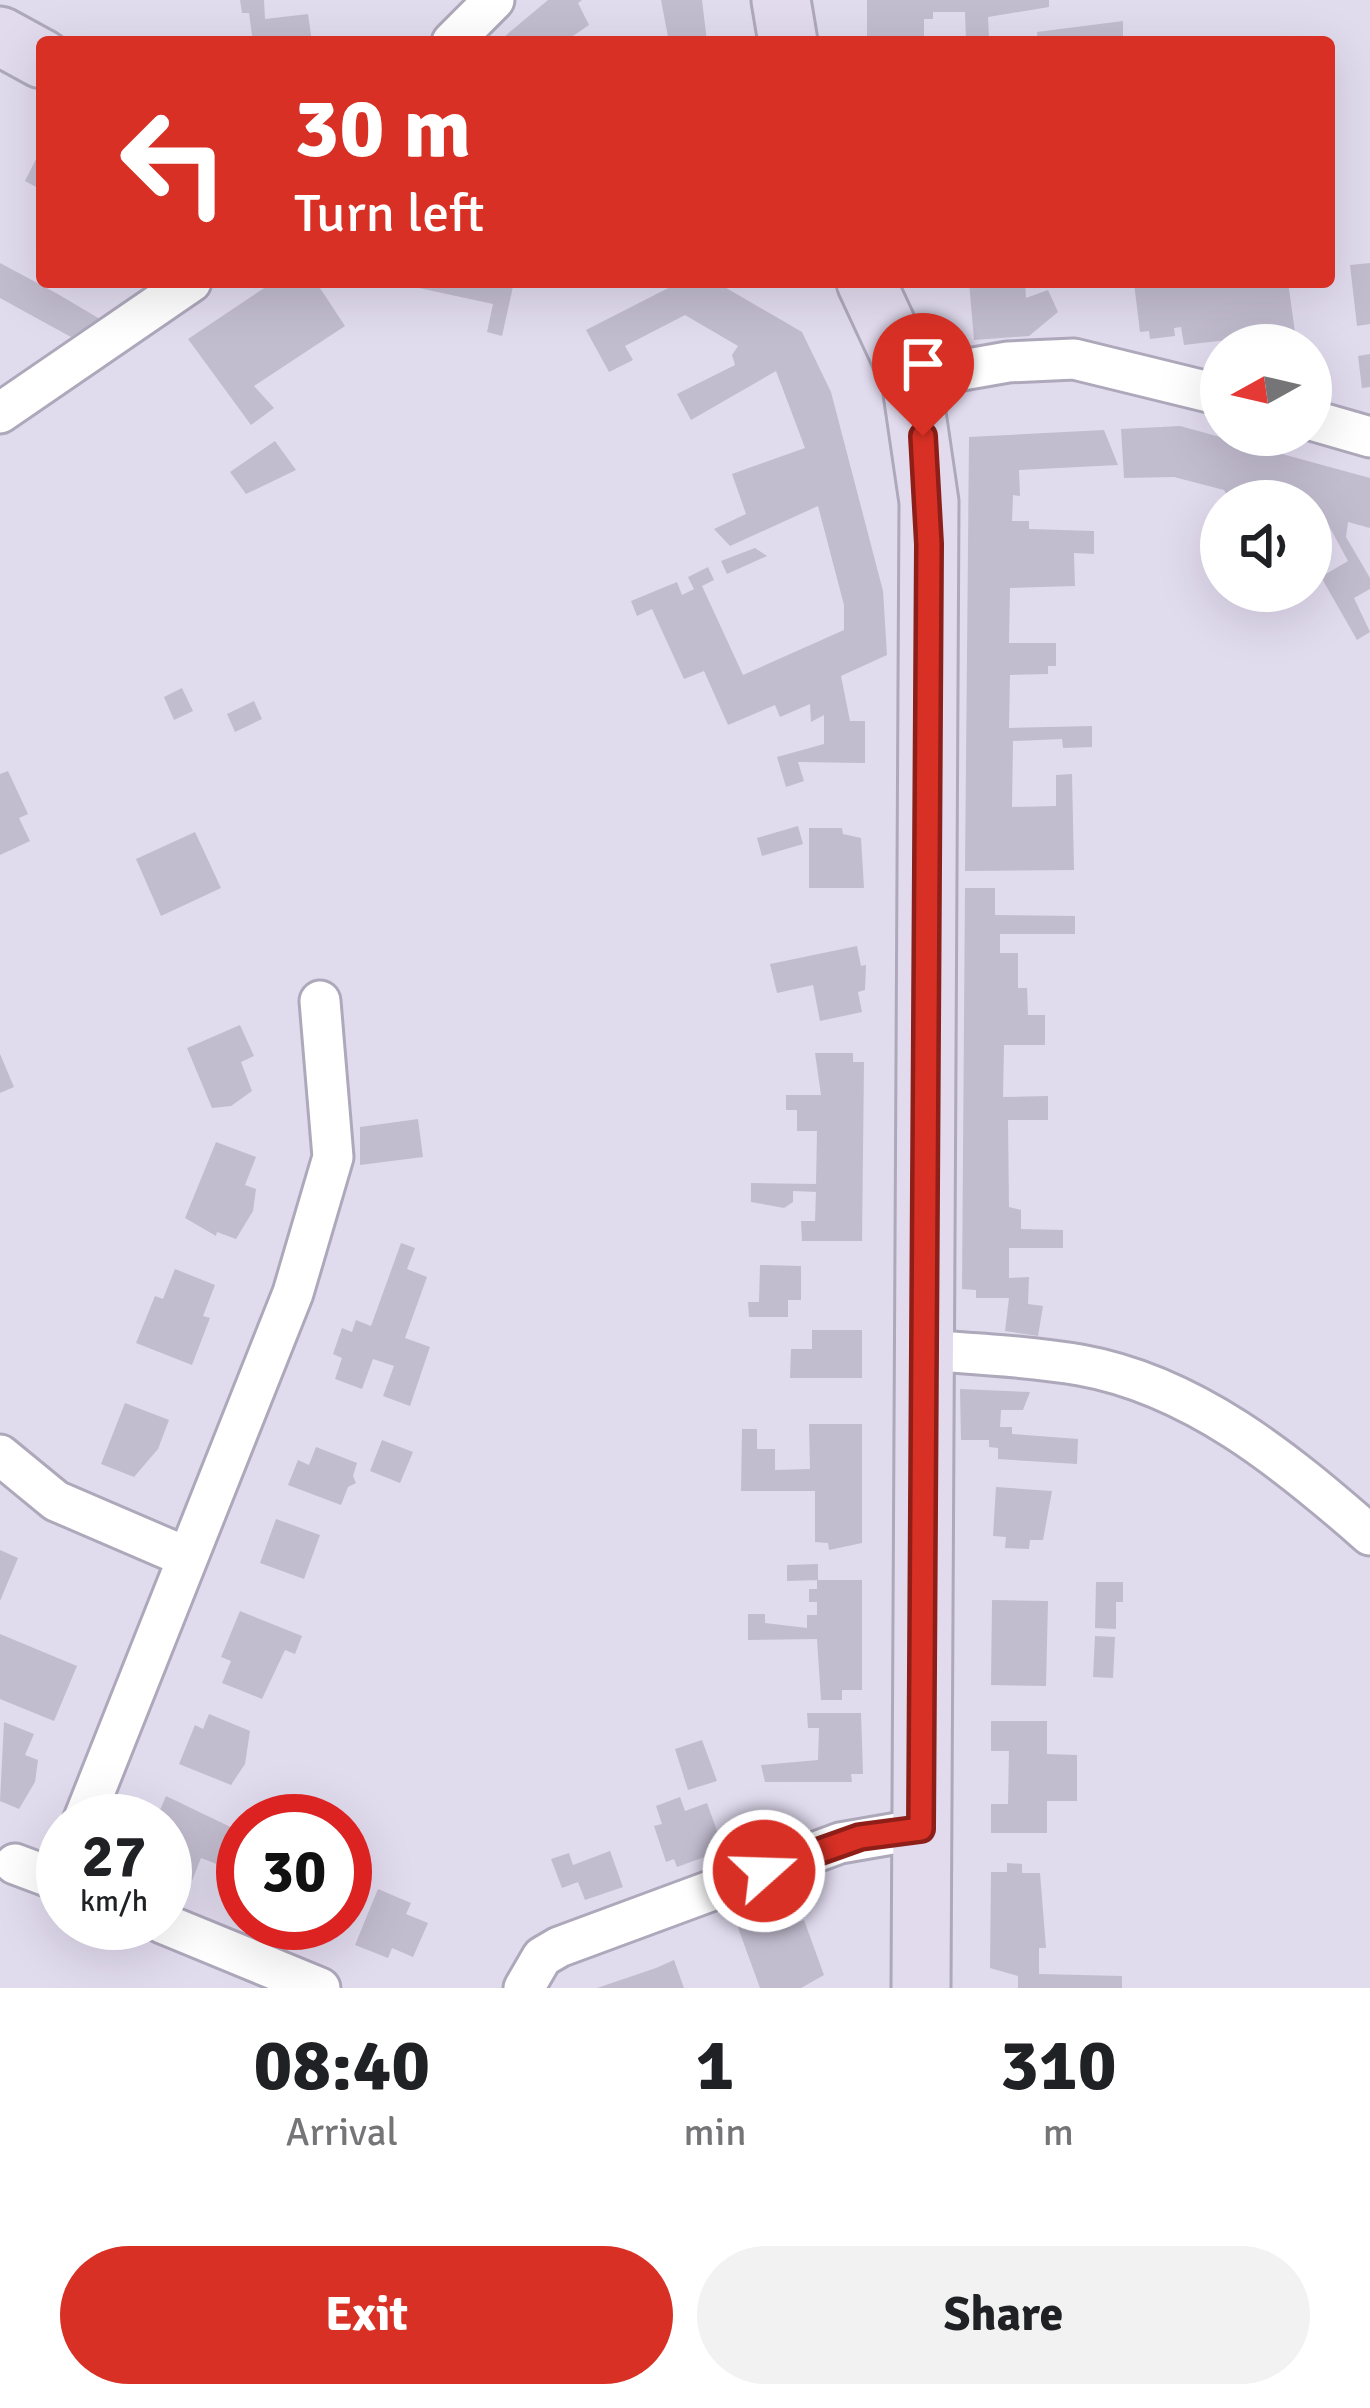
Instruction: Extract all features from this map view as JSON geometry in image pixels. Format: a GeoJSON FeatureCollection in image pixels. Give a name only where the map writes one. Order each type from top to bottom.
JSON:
{"type":"FeatureCollection","features":[{"type":"Feature","properties":{"kind":"street"},"geometry":{"type":"LineString","coordinates":[[458,36],[494,0]]}},
{"type":"Feature","properties":{"kind":"street"},"geometry":{"type":"LineString","coordinates":[[781,0],[787,36]]}},
{"type":"Feature","properties":{"kind":"street"},"geometry":{"type":"LineString","coordinates":[[0,35],[36,56]]}},
{"type":"Feature","properties":{"kind":"street"},"geometry":{"type":"LineString","coordinates":[[0,412],[182,288]]}},
{"type":"Feature","properties":{"kind":"street"},"geometry":{"type":"LineString","coordinates":[[869,288],[910,379],[929,502],[921,1988]]}},
{"type":"Feature","properties":{"kind":"street"},"geometry":{"type":"LineString","coordinates":[[910,379],[1008,362],[1074,359],[1200,390]]}},
{"type":"Feature","properties":{"kind":"street"},"geometry":{"type":"LineString","coordinates":[[1332,426],[1370,437]]}},
{"type":"Feature","properties":{"kind":"street"},"geometry":{"type":"LineString","coordinates":[[93,1794],[292,1293],[333,1157],[320,1001]]}},
{"type":"Feature","properties":{"kind":"street"},"geometry":{"type":"LineString","coordinates":[[924,1350],[1084,1366],[1162,1390],[1242,1431],[1370,1535]]}},
{"type":"Feature","properties":{"kind":"street"},"geometry":{"type":"LineString","coordinates":[[0,1455],[56,1501],[184,1556]]}},
{"type":"Feature","properties":{"kind":"street"},"geometry":{"type":"LineString","coordinates":[[524,1988],[542,1958],[559,1947],[840,1843],[921,1829]]}},
{"type":"Feature","properties":{"kind":"street"},"geometry":{"type":"LineString","coordinates":[[15,1864],[36,1871]]}},
{"type":"Feature","properties":{"kind":"street"},"geometry":{"type":"LineString","coordinates":[[192,1935],[320,1988]]}},
{"type":"Feature","properties":{"kind":"building"},"geometry":{"type":"Polygon","coordinates":[[[240,0],[264,0],[265,19],[308,14],[311,36],[252,36],[249,13],[242,13],[240,0]]]}},
{"type":"Feature","properties":{"kind":"building"},"geometry":{"type":"Polygon","coordinates":[[[548,0],[582,0],[578,3],[589,25],[573,36],[505,36],[548,0]]]}},
{"type":"Feature","properties":{"kind":"building"},"geometry":{"type":"Polygon","coordinates":[[[661,0],[702,0],[706,36],[668,36],[661,0]]]}},
{"type":"Feature","properties":{"kind":"building"},"geometry":{"type":"Polygon","coordinates":[[[867,0],[1049,0],[1049,7],[988,17],[989,36],[966,36],[965,12],[933,12],[933,19],[924,19],[924,36],[867,36],[867,0]]]}},
{"type":"Feature","properties":{"kind":"building"},"geometry":{"type":"Polygon","coordinates":[[[1123,21],[1123,36],[1037,36],[1037,32],[1123,21]]]}},
{"type":"Feature","properties":{"kind":"building"},"geometry":{"type":"Polygon","coordinates":[[[36,159],[36,187],[25,181],[36,159]]]}},
{"type":"Feature","properties":{"kind":"building"},"geometry":{"type":"Polygon","coordinates":[[[0,263],[36,282],[36,288],[47,288],[100,319],[71,337],[0,298],[0,263]]]}},
{"type":"Feature","properties":{"kind":"building"},"geometry":{"type":"Polygon","coordinates":[[[1370,263],[1370,324],[1357,326],[1350,265],[1370,263]]]}},
{"type":"Feature","properties":{"kind":"building"},"geometry":{"type":"Polygon","coordinates":[[[264,288],[320,288],[345,326],[254,386],[274,408],[251,425],[188,339],[264,288]]]}},
{"type":"Feature","properties":{"kind":"building"},"geometry":{"type":"Polygon","coordinates":[[[419,288],[513,288],[502,336],[487,332],[493,304],[419,288]]]}},
{"type":"Feature","properties":{"kind":"building"},"geometry":{"type":"Polygon","coordinates":[[[668,288],[726,288],[802,332],[831,392],[883,591],[887,655],[841,676],[850,721],[865,721],[865,763],[798,762],[804,781],[786,787],[777,757],[824,744],[824,715],[811,722],[810,704],[780,717],[775,705],[728,725],[704,671],[684,679],[652,609],[637,616],[631,601],[677,582],[682,595],[694,589],[688,577],[708,567],[714,580],[702,586],[743,675],[844,630],[844,605],[818,506],[730,546],[714,529],[746,514],[732,474],[805,448],[776,371],[691,420],[677,394],[735,365],[732,355],[738,346],[685,315],[625,346],[633,360],[609,372],[586,330],[668,288]]]}},
{"type":"Feature","properties":{"kind":"building"},"geometry":{"type":"Polygon","coordinates":[[[970,288],[1025,288],[1026,298],[1048,290],[1058,312],[1029,336],[974,340],[970,288]]]}},
{"type":"Feature","properties":{"kind":"building"},"geometry":{"type":"Polygon","coordinates":[[[1135,288],[1289,288],[1294,324],[1200,324],[1200,343],[1184,345],[1181,327],[1174,328],[1175,336],[1150,339],[1149,331],[1140,332],[1135,288]]]}},
{"type":"Feature","properties":{"kind":"building"},"geometry":{"type":"Polygon","coordinates":[[[1370,354],[1370,387],[1362,388],[1358,356],[1370,354]]]}},
{"type":"Feature","properties":{"kind":"building"},"geometry":{"type":"Polygon","coordinates":[[[1180,426],[1200,431],[1200,456],[1290,456],[1370,478],[1370,528],[1348,522],[1346,537],[1370,578],[1370,589],[1354,598],[1370,632],[1357,640],[1332,596],[1332,570],[1348,561],[1332,532],[1332,480],[1200,480],[1200,484],[1174,477],[1124,478],[1121,429],[1180,426]]]}},
{"type":"Feature","properties":{"kind":"building"},"geometry":{"type":"Polygon","coordinates":[[[1104,430],[1118,465],[1019,470],[1020,496],[1013,495],[1012,521],[1029,521],[1029,529],[1094,531],[1094,554],[1074,553],[1075,586],[1010,588],[1009,643],[1056,643],[1056,666],[1048,666],[1048,674],[1010,675],[1009,728],[1092,726],[1092,747],[1063,748],[1062,739],[1013,741],[1012,807],[1056,806],[1056,775],[1072,774],[1074,870],[965,871],[969,437],[1104,430]]]}},
{"type":"Feature","properties":{"kind":"building"},"geometry":{"type":"Polygon","coordinates":[[[275,441],[296,470],[246,494],[230,472],[275,441]]]}},
{"type":"Feature","properties":{"kind":"building"},"geometry":{"type":"Polygon","coordinates":[[[755,548],[767,556],[727,574],[721,561],[755,548]]]}},
{"type":"Feature","properties":{"kind":"building"},"geometry":{"type":"Polygon","coordinates":[[[182,688],[193,711],[174,720],[164,697],[182,688]]]}},
{"type":"Feature","properties":{"kind":"building"},"geometry":{"type":"Polygon","coordinates":[[[254,701],[262,719],[235,732],[227,714],[254,701]]]}},
{"type":"Feature","properties":{"kind":"building"},"geometry":{"type":"Polygon","coordinates":[[[8,771],[28,814],[19,818],[30,841],[0,855],[0,774],[8,771]]]}},
{"type":"Feature","properties":{"kind":"building"},"geometry":{"type":"Polygon","coordinates":[[[798,826],[803,844],[762,856],[757,838],[798,826]]]}},
{"type":"Feature","properties":{"kind":"building"},"geometry":{"type":"Polygon","coordinates":[[[809,828],[842,828],[843,834],[861,838],[864,888],[809,888],[809,828]]]}},
{"type":"Feature","properties":{"kind":"building"},"geometry":{"type":"Polygon","coordinates":[[[195,832],[221,888],[161,916],[136,859],[195,832]]]}},
{"type":"Feature","properties":{"kind":"building"},"geometry":{"type":"Polygon","coordinates":[[[965,888],[995,888],[995,915],[1075,916],[1075,934],[1000,934],[1000,953],[1018,953],[1018,988],[1027,988],[1028,1015],[1045,1015],[1045,1045],[1004,1045],[1003,1097],[1048,1096],[1048,1120],[1008,1120],[1009,1207],[1021,1210],[1021,1229],[1063,1230],[1063,1248],[1009,1248],[1009,1278],[1029,1277],[1028,1304],[1043,1306],[1038,1336],[1005,1331],[1009,1298],[976,1298],[976,1290],[962,1289],[965,888]]]}},
{"type":"Feature","properties":{"kind":"building"},"geometry":{"type":"Polygon","coordinates":[[[857,946],[861,966],[866,965],[865,990],[858,992],[862,1012],[820,1021],[813,985],[777,993],[770,964],[857,946]]]}},
{"type":"Feature","properties":{"kind":"building"},"geometry":{"type":"Polygon","coordinates":[[[240,1025],[254,1056],[241,1062],[252,1091],[231,1106],[212,1108],[187,1048],[240,1025]]]}},
{"type":"Feature","properties":{"kind":"building"},"geometry":{"type":"Polygon","coordinates":[[[815,1053],[853,1053],[853,1062],[864,1062],[862,1241],[802,1241],[801,1221],[815,1221],[816,1192],[793,1191],[793,1202],[784,1208],[751,1202],[751,1183],[816,1184],[817,1131],[797,1131],[797,1110],[786,1110],[786,1095],[821,1095],[815,1053]]]}},
{"type":"Feature","properties":{"kind":"building"},"geometry":{"type":"Polygon","coordinates":[[[0,1054],[14,1087],[0,1093],[0,1054]]]}},
{"type":"Feature","properties":{"kind":"building"},"geometry":{"type":"Polygon","coordinates":[[[418,1119],[423,1157],[360,1165],[360,1127],[418,1119]]]}},
{"type":"Feature","properties":{"kind":"building"},"geometry":{"type":"Polygon","coordinates":[[[216,1142],[256,1157],[245,1185],[256,1189],[253,1211],[236,1239],[217,1232],[216,1236],[185,1218],[216,1142]]]}},
{"type":"Feature","properties":{"kind":"building"},"geometry":{"type":"Polygon","coordinates":[[[401,1243],[415,1248],[407,1269],[427,1277],[405,1338],[430,1347],[410,1406],[383,1396],[394,1366],[373,1359],[362,1389],[335,1379],[342,1358],[333,1354],[342,1328],[352,1332],[356,1320],[371,1326],[401,1243]]]}},
{"type":"Feature","properties":{"kind":"building"},"geometry":{"type":"Polygon","coordinates":[[[760,1265],[801,1266],[801,1300],[788,1300],[788,1317],[749,1317],[748,1302],[759,1302],[760,1265]]]}},
{"type":"Feature","properties":{"kind":"building"},"geometry":{"type":"Polygon","coordinates":[[[175,1269],[215,1285],[203,1316],[210,1318],[192,1365],[136,1343],[155,1296],[163,1299],[175,1269]]]}},
{"type":"Feature","properties":{"kind":"building"},"geometry":{"type":"Polygon","coordinates":[[[812,1330],[862,1330],[862,1378],[790,1378],[791,1349],[812,1349],[812,1330]]]}},
{"type":"Feature","properties":{"kind":"building"},"geometry":{"type":"Polygon","coordinates":[[[960,1389],[1030,1392],[1023,1410],[1001,1410],[1000,1427],[1012,1427],[1012,1434],[1078,1439],[1077,1464],[998,1459],[998,1448],[989,1447],[989,1440],[961,1440],[960,1389]]]}},
{"type":"Feature","properties":{"kind":"building"},"geometry":{"type":"Polygon","coordinates":[[[125,1403],[169,1420],[158,1449],[134,1477],[101,1464],[125,1403]]]}},
{"type":"Feature","properties":{"kind":"building"},"geometry":{"type":"Polygon","coordinates":[[[809,1424],[862,1424],[862,1543],[829,1550],[828,1543],[815,1542],[815,1491],[741,1491],[742,1429],[757,1429],[757,1449],[775,1449],[775,1470],[810,1469],[809,1424]]]}},
{"type":"Feature","properties":{"kind":"building"},"geometry":{"type":"Polygon","coordinates":[[[382,1440],[413,1452],[400,1483],[370,1471],[382,1440]]]}},
{"type":"Feature","properties":{"kind":"building"},"geometry":{"type":"Polygon","coordinates":[[[316,1447],[357,1463],[356,1483],[348,1487],[341,1505],[288,1485],[298,1460],[309,1465],[316,1447]]]}},
{"type":"Feature","properties":{"kind":"building"},"geometry":{"type":"Polygon","coordinates":[[[996,1487],[1052,1491],[1043,1540],[1030,1540],[1029,1549],[1005,1548],[1006,1537],[993,1536],[996,1487]]]}},
{"type":"Feature","properties":{"kind":"building"},"geometry":{"type":"Polygon","coordinates":[[[276,1519],[320,1535],[304,1579],[260,1563],[276,1519]]]}},
{"type":"Feature","properties":{"kind":"building"},"geometry":{"type":"Polygon","coordinates":[[[0,1550],[18,1558],[0,1601],[0,1550]]]}},
{"type":"Feature","properties":{"kind":"building"},"geometry":{"type":"Polygon","coordinates":[[[818,1564],[818,1580],[787,1581],[787,1565],[818,1564]]]}},
{"type":"Feature","properties":{"kind":"building"},"geometry":{"type":"Polygon","coordinates":[[[817,1580],[862,1580],[862,1690],[842,1690],[842,1700],[821,1700],[817,1639],[748,1640],[748,1614],[765,1614],[765,1623],[807,1628],[807,1615],[817,1615],[817,1602],[809,1602],[809,1589],[817,1589],[817,1580]]]}},
{"type":"Feature","properties":{"kind":"building"},"geometry":{"type":"Polygon","coordinates":[[[1096,1582],[1123,1582],[1123,1602],[1116,1602],[1116,1629],[1095,1628],[1096,1582]]]}},
{"type":"Feature","properties":{"kind":"building"},"geometry":{"type":"Polygon","coordinates":[[[992,1600],[1048,1601],[1046,1686],[991,1685],[992,1600]]]}},
{"type":"Feature","properties":{"kind":"building"},"geometry":{"type":"Polygon","coordinates":[[[240,1611],[302,1636],[295,1654],[285,1650],[262,1699],[222,1683],[231,1661],[221,1657],[240,1611]]]}},
{"type":"Feature","properties":{"kind":"building"},"geometry":{"type":"Polygon","coordinates":[[[0,1634],[77,1666],[54,1721],[0,1699],[0,1634]]]}},
{"type":"Feature","properties":{"kind":"building"},"geometry":{"type":"Polygon","coordinates":[[[1095,1636],[1115,1637],[1113,1678],[1093,1677],[1095,1636]]]}},
{"type":"Feature","properties":{"kind":"building"},"geometry":{"type":"Polygon","coordinates":[[[807,1713],[861,1713],[863,1774],[851,1774],[852,1782],[765,1782],[761,1765],[818,1760],[819,1728],[808,1728],[807,1713]]]}},
{"type":"Feature","properties":{"kind":"building"},"geometry":{"type":"Polygon","coordinates":[[[209,1714],[250,1731],[245,1764],[231,1785],[179,1764],[195,1725],[203,1729],[209,1714]]]}},
{"type":"Feature","properties":{"kind":"building"},"geometry":{"type":"Polygon","coordinates":[[[991,1721],[1047,1721],[1047,1754],[1077,1755],[1077,1801],[1047,1801],[1047,1833],[991,1833],[991,1804],[1008,1804],[1009,1751],[991,1751],[991,1721]]]}},
{"type":"Feature","properties":{"kind":"building"},"geometry":{"type":"Polygon","coordinates":[[[4,1722],[34,1734],[25,1755],[38,1760],[35,1782],[19,1809],[0,1801],[4,1722]]]}},
{"type":"Feature","properties":{"kind":"building"},"geometry":{"type":"Polygon","coordinates":[[[702,1740],[717,1781],[688,1790],[675,1749],[702,1740]]]}},
{"type":"Feature","properties":{"kind":"building"},"geometry":{"type":"Polygon","coordinates":[[[680,1797],[685,1811],[707,1803],[724,1850],[677,1867],[674,1859],[666,1862],[654,1826],[662,1824],[656,1806],[680,1797]]]}},
{"type":"Feature","properties":{"kind":"building"},"geometry":{"type":"Polygon","coordinates":[[[192,1808],[216,1820],[216,1864],[201,1858],[192,1881],[192,1808]]]}},
{"type":"Feature","properties":{"kind":"building"},"geometry":{"type":"Polygon","coordinates":[[[610,1851],[623,1887],[585,1900],[578,1882],[562,1888],[551,1859],[569,1853],[573,1865],[610,1851]]]}},
{"type":"Feature","properties":{"kind":"building"},"geometry":{"type":"Polygon","coordinates":[[[1007,1863],[1022,1864],[1022,1873],[1040,1873],[1046,1948],[1039,1948],[1039,1974],[1122,1976],[1122,1988],[1018,1988],[1018,1976],[990,1968],[991,1872],[1007,1872],[1007,1863]]]}},
{"type":"Feature","properties":{"kind":"building"},"geometry":{"type":"Polygon","coordinates":[[[378,1889],[411,1903],[406,1914],[428,1923],[413,1957],[392,1948],[388,1958],[368,1950],[372,1950],[372,1904],[378,1889]]]}},
{"type":"Feature","properties":{"kind":"building"},"geometry":{"type":"Polygon","coordinates":[[[760,1913],[768,1933],[804,1920],[824,1975],[801,1988],[760,1988],[736,1922],[760,1913]]]}},
{"type":"Feature","properties":{"kind":"building"},"geometry":{"type":"Polygon","coordinates":[[[674,1960],[684,1988],[597,1988],[656,1968],[674,1960]]]}},
{"type":"Feature","properties":{"kind":"route"},"geometry":{"type":"LineString","coordinates":[[764,1871],[860,1837],[921,1829],[929,544],[923,436]]}}]}
